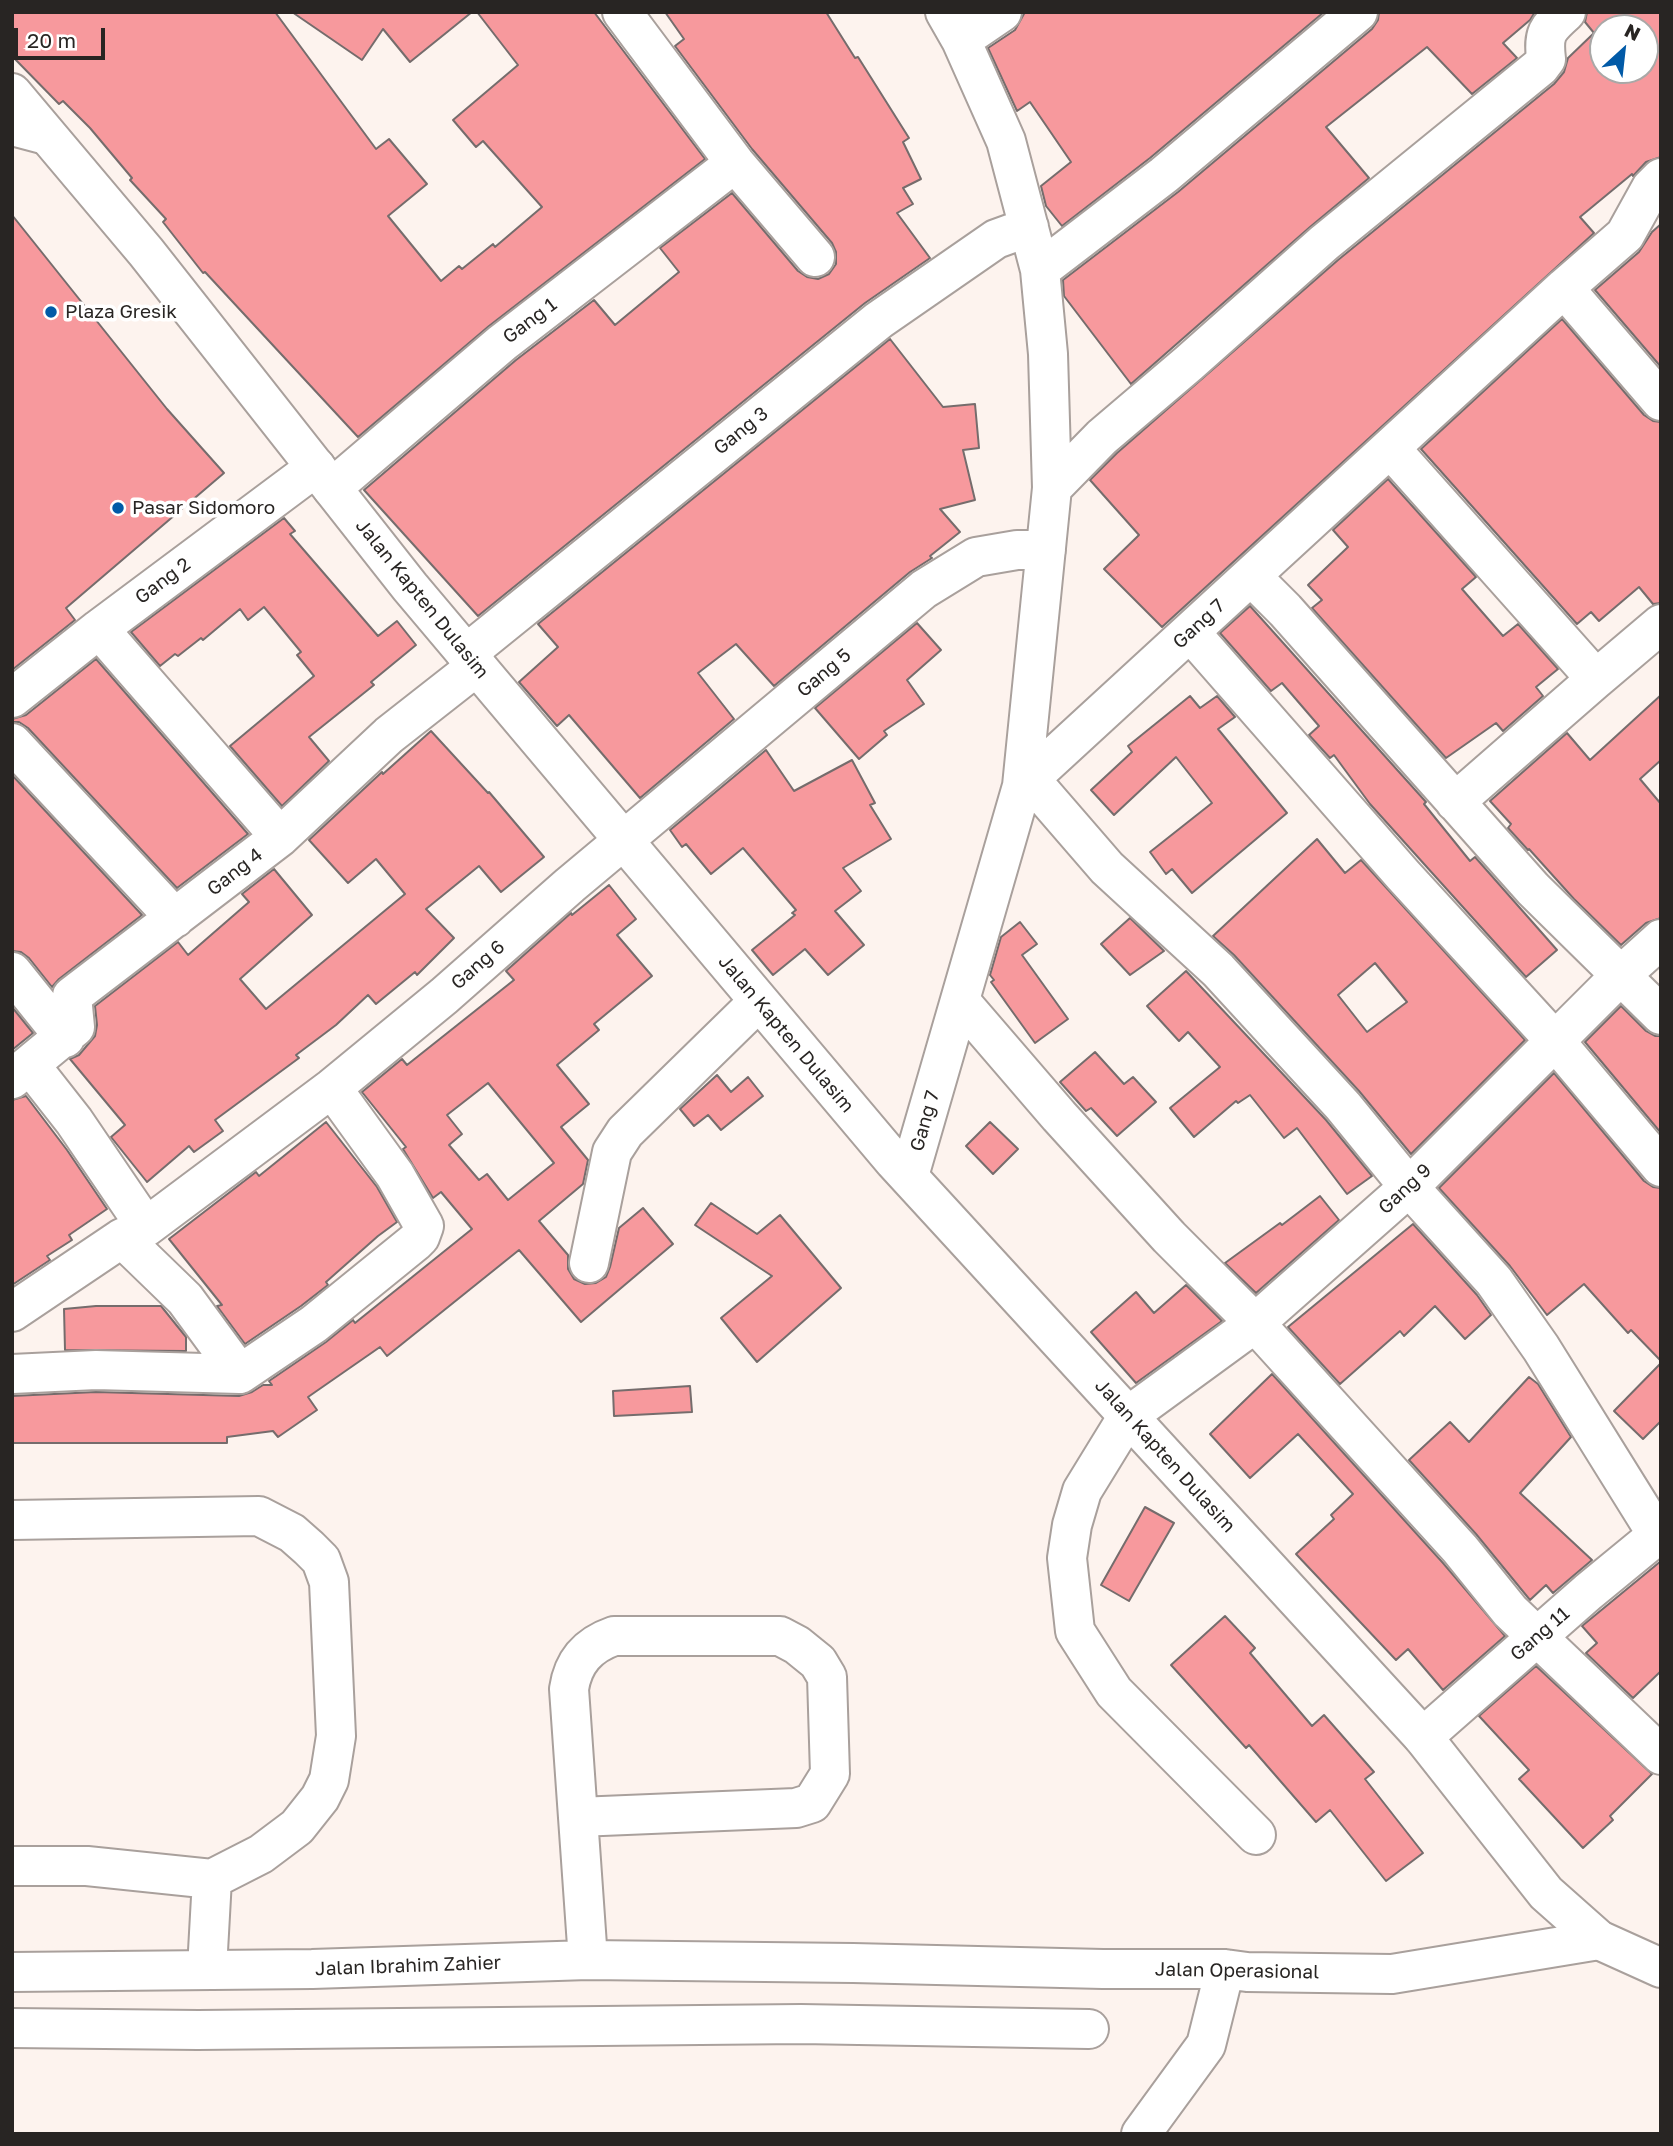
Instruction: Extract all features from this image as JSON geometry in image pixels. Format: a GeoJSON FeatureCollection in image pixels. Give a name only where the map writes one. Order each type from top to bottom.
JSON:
{"type":"FeatureCollection","features":[{"type":"Feature","properties":{"kind":"street"},"geometry":{"type":"LineString","coordinates":[[622,12],[735,163],[815,257]]}},
{"type":"Feature","properties":{"kind":"street"},"geometry":{"type":"LineString","coordinates":[[1002,12],[953,26],[1006,141],[1040,270],[1048,354],[1052,488],[1026,783],[1107,868],[1218,970],[1343,1106],[1409,1187],[1494,1281],[1583,1412],[1660,1535]]}},
{"type":"Feature","properties":{"kind":"street"},"geometry":{"type":"LineString","coordinates":[[1040,270],[1164,175],[1358,12]]}},
{"type":"Feature","properties":{"kind":"street"},"geometry":{"type":"LineString","coordinates":[[1052,488],[1102,437],[1324,243],[1540,67],[1546,59],[1544,40],[1547,32],[1566,12]]}},
{"type":"Feature","properties":{"kind":"street","name":"Jalan Kapten Dulasim"},"geometry":{"type":"LineString","coordinates":[[12,93],[29,130],[146,252],[472,660],[758,1002],[909,1175],[1423,1737],[1546,1893],[1599,1940]]}},
{"type":"Feature","properties":{"kind":"street","name":"Gang 1"},"geometry":{"type":"LineString","coordinates":[[324,477],[735,163]]}},
{"type":"Feature","properties":{"kind":"street","name":"Gang 7"},"geometry":{"type":"LineString","coordinates":[[909,1175],[1026,783],[1625,235],[1654,203]]}},
{"type":"Feature","properties":{"kind":"street","name":"Gang 3"},"geometry":{"type":"LineString","coordinates":[[472,660],[879,320],[996,239],[1028,227]]}},
{"type":"Feature","properties":{"kind":"street"},"geometry":{"type":"LineString","coordinates":[[1564,288],[1661,401]]}},
{"type":"Feature","properties":{"kind":"street"},"geometry":{"type":"LineString","coordinates":[[1390,448],[1596,679]]}},
{"type":"Feature","properties":{"kind":"street","name":"Gang 2"},"geometry":{"type":"LineString","coordinates":[[12,698],[99,629],[324,477]]}},
{"type":"Feature","properties":{"kind":"street","name":"Gang 5"},"geometry":{"type":"LineString","coordinates":[[623,841],[924,589],[976,558],[1017,550],[1046,550]]}},
{"type":"Feature","properties":{"kind":"street"},"geometry":{"type":"LineString","coordinates":[[1251,576],[1285,610],[1533,889],[1661,1015]]}},
{"type":"Feature","properties":{"kind":"street"},"geometry":{"type":"LineString","coordinates":[[1455,802],[1661,624]]}},
{"type":"Feature","properties":{"kind":"street"},"geometry":{"type":"LineString","coordinates":[[99,629],[280,837]]}},
{"type":"Feature","properties":{"kind":"street"},"geometry":{"type":"LineString","coordinates":[[1190,632],[1403,875],[1555,1041],[1661,1167]]}},
{"type":"Feature","properties":{"kind":"street","name":"Gang 4"},"geometry":{"type":"LineString","coordinates":[[65,1038],[75,1027],[72,996],[280,837],[472,660]]}},
{"type":"Feature","properties":{"kind":"street"},"geometry":{"type":"LineString","coordinates":[[12,743],[175,918]]}},
{"type":"Feature","properties":{"kind":"street","name":"Gang 6"},"geometry":{"type":"LineString","coordinates":[[12,1312],[134,1232],[332,1088],[444,996],[623,841]]}},
{"type":"Feature","properties":{"kind":"street","name":"Gang 9"},"geometry":{"type":"LineString","coordinates":[[1128,1416],[1254,1324],[1409,1187],[1620,976],[1661,939]]}},
{"type":"Feature","properties":{"kind":"street"},"geometry":{"type":"LineString","coordinates":[[12,972],[65,1038],[21,1072],[74,1121],[134,1232],[240,1374]]}},
{"type":"Feature","properties":{"kind":"street"},"geometry":{"type":"LineString","coordinates":[[960,1001],[1059,1116],[1169,1237],[1254,1324],[1460,1549],[1510,1611],[1661,1755]]}},
{"type":"Feature","properties":{"kind":"street"},"geometry":{"type":"LineString","coordinates":[[589,1263],[612,1152],[625,1132],[758,1002]]}},
{"type":"Feature","properties":{"kind":"street"},"geometry":{"type":"LineString","coordinates":[[12,1374],[96,1370],[240,1374],[314,1324],[415,1242],[424,1226],[395,1175],[332,1088]]}},
{"type":"Feature","properties":{"kind":"street"},"geometry":{"type":"LineString","coordinates":[[1128,1416],[1082,1491],[1072,1525],[1066,1558],[1075,1631],[1114,1692],[1256,1835]]}},
{"type":"Feature","properties":{"kind":"street"},"geometry":{"type":"LineString","coordinates":[[12,1520],[259,1516],[292,1533],[321,1560],[329,1582],[336,1736],[330,1780],[320,1798],[297,1826],[261,1854],[212,1879],[87,1866],[12,1866]]}},
{"type":"Feature","properties":{"kind":"street","name":"Gang 11"},"geometry":{"type":"LineString","coordinates":[[1423,1737],[1597,1584],[1660,1535]]}},
{"type":"Feature","properties":{"kind":"street"},"geometry":{"type":"LineString","coordinates":[[578,1817],[796,1808],[812,1802],[830,1774],[827,1677],[818,1662],[797,1645],[780,1636],[614,1636],[599,1641],[585,1652],[571,1673],[569,1689],[587,1960]]}},
{"type":"Feature","properties":{"kind":"street"},"geometry":{"type":"LineString","coordinates":[[207,1969],[212,1879]]}},
{"type":"Feature","properties":{"kind":"street"},"geometry":{"type":"LineString","coordinates":[[1599,1940],[1661,1968]]}},
{"type":"Feature","properties":{"kind":"street","name":"Jalan Operasional"},"geometry":{"type":"LineString","coordinates":[[805,1962],[1392,1974],[1599,1940]]}},
{"type":"Feature","properties":{"kind":"street","name":"Jalan Ibrahim Zahier"},"geometry":{"type":"LineString","coordinates":[[12,1972],[312,1969],[587,1960],[805,1962]]}},
{"type":"Feature","properties":{"kind":"street"},"geometry":{"type":"LineString","coordinates":[[801,2024],[805,1962]]}},
{"type":"Feature","properties":{"kind":"street"},"geometry":{"type":"LineString","coordinates":[[311,2028],[312,1969]]}},
{"type":"Feature","properties":{"kind":"street"},"geometry":{"type":"LineString","coordinates":[[1142,2134],[1206,2045],[1225,1969]]}},
{"type":"Feature","properties":{"kind":"street"},"geometry":{"type":"LineString","coordinates":[[12,2028],[198,2030],[801,2024],[1089,2029]]}},
{"type":"Feature","properties":{"kind":"building"},"geometry":{"type":"Polygon","coordinates":[[[12,12],[275,12],[376,149],[389,139],[427,184],[388,216],[441,281],[459,266],[462,269],[493,244],[495,247],[542,207],[483,141],[476,147],[453,120],[518,65],[477,12],[594,12],[705,159],[489,326],[358,437],[205,272],[203,273],[163,222],[166,219],[130,180],[132,178],[90,128],[63,101],[59,104],[12,56],[12,12]]]}},
{"type":"Feature","properties":{"kind":"building"},"geometry":{"type":"Polygon","coordinates":[[[292,12],[472,12],[410,62],[383,29],[362,60],[292,12]]]}},
{"type":"Feature","properties":{"kind":"building"},"geometry":{"type":"Polygon","coordinates":[[[665,12],[826,12],[909,138],[903,142],[921,179],[903,188],[913,204],[897,213],[930,258],[865,303],[478,616],[364,490],[516,360],[594,300],[615,325],[679,272],[660,248],[732,193],[798,271],[807,277],[818,279],[829,274],[836,264],[836,252],[832,243],[752,149],[675,46],[684,39],[665,12]]]}},
{"type":"Feature","properties":{"kind":"building"},"geometry":{"type":"Polygon","coordinates":[[[1025,12],[1324,12],[1150,158],[1062,226],[1046,206],[1041,186],[1071,162],[1030,102],[1017,111],[988,48],[1015,30],[1025,12]]]}},
{"type":"Feature","properties":{"kind":"building"},"geometry":{"type":"Polygon","coordinates":[[[1379,12],[1535,12],[1530,20],[1503,43],[1517,58],[1472,94],[1427,47],[1326,127],[1369,178],[1131,384],[1064,296],[1063,280],[1178,192],[1372,29],[1378,20],[1379,12]]]}},
{"type":"Feature","properties":{"kind":"building"},"geometry":{"type":"Polygon","coordinates":[[[1587,12],[1661,12],[1661,157],[1646,162],[1633,176],[1632,174],[1580,217],[1594,233],[1162,627],[1104,569],[1139,535],[1090,480],[1117,453],[1338,260],[1554,84],[1564,72],[1568,58],[1589,38],[1589,84],[1659,84],[1659,14],[1589,14],[1589,27],[1585,22],[1587,12]]]}},
{"type":"Feature","properties":{"kind":"building"},"geometry":{"type":"Polygon","coordinates":[[[12,215],[167,409],[224,473],[66,608],[75,620],[12,670],[12,215]]]}},
{"type":"Feature","properties":{"kind":"building"},"geometry":{"type":"Polygon","coordinates":[[[1661,224],[1661,367],[1595,290],[1639,252],[1652,232],[1661,224]]]}},
{"type":"Feature","properties":{"kind":"building"},"geometry":{"type":"Polygon","coordinates":[[[1562,319],[1644,415],[1653,421],[1661,422],[1661,603],[1653,604],[1639,587],[1599,621],[1591,612],[1577,624],[1421,449],[1562,319]]]}},
{"type":"Feature","properties":{"kind":"building"},"geometry":{"type":"Polygon","coordinates":[[[890,339],[943,407],[975,404],[979,448],[963,450],[975,500],[940,509],[960,532],[930,556],[932,558],[910,572],[774,686],[736,644],[698,673],[734,719],[640,798],[569,715],[557,726],[519,682],[558,647],[538,624],[890,339]]]}},
{"type":"Feature","properties":{"kind":"building"},"geometry":{"type":"Polygon","coordinates":[[[1388,479],[1476,577],[1462,589],[1503,636],[1518,624],[1558,669],[1536,687],[1543,696],[1503,731],[1496,723],[1446,758],[1312,608],[1322,600],[1308,585],[1348,547],[1333,530],[1388,479]]]}},
{"type":"Feature","properties":{"kind":"building"},"geometry":{"type":"Polygon","coordinates":[[[284,518],[295,531],[290,534],[378,636],[397,621],[416,645],[371,682],[374,685],[309,737],[329,761],[282,806],[230,746],[314,676],[297,655],[301,652],[264,607],[248,620],[240,609],[203,640],[201,638],[160,666],[131,632],[284,518]]]}},
{"type":"Feature","properties":{"kind":"building"},"geometry":{"type":"Polygon","coordinates":[[[1250,606],[1426,802],[1424,804],[1470,861],[1475,857],[1557,950],[1526,977],[1370,804],[1334,755],[1330,758],[1309,735],[1319,726],[1282,683],[1271,691],[1220,633],[1250,606]]]}},
{"type":"Feature","properties":{"kind":"building"},"geometry":{"type":"Polygon","coordinates":[[[917,623],[941,650],[907,680],[924,704],[884,731],[887,735],[859,759],[815,708],[917,623]]]}},
{"type":"Feature","properties":{"kind":"building"},"geometry":{"type":"Polygon","coordinates":[[[96,659],[248,834],[177,888],[28,728],[19,722],[12,722],[12,719],[26,715],[96,659]]]}},
{"type":"Feature","properties":{"kind":"building"},"geometry":{"type":"Polygon","coordinates":[[[1661,695],[1661,760],[1640,779],[1661,804],[1661,918],[1646,923],[1621,945],[1528,850],[1508,828],[1511,824],[1490,801],[1567,733],[1590,760],[1661,695]]]}},
{"type":"Feature","properties":{"kind":"building"},"geometry":{"type":"Polygon","coordinates":[[[1190,696],[1200,708],[1217,696],[1235,717],[1218,729],[1287,813],[1192,893],[1172,869],[1166,874],[1150,852],[1212,803],[1176,757],[1114,815],[1091,790],[1132,752],[1128,746],[1190,696]]]}},
{"type":"Feature","properties":{"kind":"building"},"geometry":{"type":"Polygon","coordinates":[[[431,731],[489,792],[544,857],[501,892],[479,866],[426,909],[454,938],[417,975],[415,972],[376,1004],[368,995],[336,1025],[296,1055],[299,1058],[215,1120],[223,1131],[194,1152],[189,1146],[147,1182],[111,1137],[125,1125],[70,1059],[79,1055],[95,1036],[95,1006],[178,942],[188,955],[249,902],[242,894],[274,869],[312,915],[240,979],[266,1009],[405,894],[376,859],[348,883],[309,840],[431,731]]]}},
{"type":"Feature","properties":{"kind":"building"},"geometry":{"type":"Polygon","coordinates":[[[766,750],[794,791],[852,760],[875,803],[870,805],[891,839],[843,868],[861,891],[835,911],[864,945],[828,975],[805,949],[773,975],[752,950],[795,915],[792,913],[796,910],[743,848],[711,874],[686,844],[682,847],[670,830],[766,750]]]}},
{"type":"Feature","properties":{"kind":"building"},"geometry":{"type":"Polygon","coordinates":[[[12,775],[142,915],[52,987],[29,958],[21,952],[12,951],[12,775]]]}},
{"type":"Feature","properties":{"kind":"building"},"geometry":{"type":"Polygon","coordinates":[[[1317,839],[1345,873],[1361,860],[1525,1040],[1411,1154],[1359,1091],[1234,955],[1213,936],[1317,839]],[[1375,963],[1338,995],[1367,1032],[1407,1002],[1375,963]]]}},
{"type":"Feature","properties":{"kind":"building"},"geometry":{"type":"Polygon","coordinates":[[[609,885],[636,919],[617,935],[652,976],[594,1024],[599,1030],[557,1065],[589,1104],[561,1127],[588,1160],[583,1184],[539,1221],[568,1255],[568,1269],[574,1279],[585,1284],[596,1283],[606,1277],[619,1228],[643,1208],[673,1244],[581,1322],[519,1250],[387,1356],[380,1347],[308,1397],[317,1410],[278,1437],[273,1431],[227,1437],[227,1443],[12,1443],[12,1396],[96,1392],[239,1396],[263,1385],[272,1385],[269,1381],[353,1320],[355,1323],[472,1229],[441,1192],[433,1198],[403,1149],[406,1147],[362,1092],[402,1059],[407,1065],[514,980],[506,971],[571,913],[572,915],[609,885]],[[488,1083],[447,1115],[462,1134],[449,1145],[479,1180],[487,1174],[508,1200],[554,1163],[488,1083]]]}},
{"type":"Feature","properties":{"kind":"building"},"geometry":{"type":"Polygon","coordinates":[[[1130,918],[1164,951],[1130,975],[1101,944],[1130,918]]]}},
{"type":"Feature","properties":{"kind":"building"},"geometry":{"type":"Polygon","coordinates":[[[1020,922],[1037,944],[1022,955],[1068,1019],[1035,1043],[991,982],[994,980],[990,975],[1001,937],[1020,922]]]}},
{"type":"Feature","properties":{"kind":"building"},"geometry":{"type":"Polygon","coordinates":[[[1186,971],[1326,1120],[1372,1176],[1347,1194],[1297,1128],[1284,1138],[1250,1095],[1238,1103],[1236,1101],[1194,1137],[1170,1108],[1220,1067],[1188,1032],[1179,1041],[1147,1006],[1186,971]]]}},
{"type":"Feature","properties":{"kind":"building"},"geometry":{"type":"Polygon","coordinates":[[[1621,1006],[1646,1031],[1661,1036],[1661,1133],[1585,1042],[1621,1006]]]}},
{"type":"Feature","properties":{"kind":"building"},"geometry":{"type":"Polygon","coordinates":[[[12,1007],[33,1033],[12,1050],[12,1007]]]}},
{"type":"Feature","properties":{"kind":"building"},"geometry":{"type":"Polygon","coordinates":[[[1095,1052],[1124,1084],[1133,1077],[1156,1102],[1117,1136],[1091,1108],[1086,1111],[1060,1082],[1095,1052]]]}},
{"type":"Feature","properties":{"kind":"building"},"geometry":{"type":"Polygon","coordinates":[[[1554,1073],[1644,1181],[1653,1187],[1661,1188],[1661,1361],[1631,1330],[1628,1333],[1584,1284],[1547,1315],[1510,1266],[1439,1188],[1554,1073]]]}},
{"type":"Feature","properties":{"kind":"building"},"geometry":{"type":"Polygon","coordinates":[[[717,1075],[731,1092],[748,1077],[763,1096],[721,1130],[708,1115],[694,1126],[680,1109],[717,1075]]]}},
{"type":"Feature","properties":{"kind":"building"},"geometry":{"type":"Polygon","coordinates":[[[26,1096],[107,1209],[69,1235],[72,1240],[47,1256],[50,1260],[12,1285],[12,1100],[26,1096]]]}},
{"type":"Feature","properties":{"kind":"building"},"geometry":{"type":"Polygon","coordinates":[[[326,1122],[377,1187],[397,1222],[326,1282],[328,1285],[245,1344],[217,1306],[222,1305],[169,1239],[256,1172],[259,1176],[326,1122]]]}},
{"type":"Feature","properties":{"kind":"building"},"geometry":{"type":"Polygon","coordinates":[[[990,1122],[1018,1149],[993,1174],[966,1146],[990,1122]]]}},
{"type":"Feature","properties":{"kind":"building"},"geometry":{"type":"Polygon","coordinates":[[[1320,1196],[1339,1220],[1256,1293],[1225,1263],[1280,1223],[1282,1225],[1320,1196]]]}},
{"type":"Feature","properties":{"kind":"building"},"geometry":{"type":"Polygon","coordinates":[[[711,1203],[757,1234],[780,1215],[841,1288],[757,1362],[721,1318],[772,1276],[695,1225],[711,1203]]]}},
{"type":"Feature","properties":{"kind":"building"},"geometry":{"type":"Polygon","coordinates":[[[1413,1224],[1477,1295],[1491,1315],[1465,1339],[1435,1306],[1404,1336],[1400,1331],[1340,1384],[1288,1327],[1413,1224]]]}},
{"type":"Feature","properties":{"kind":"building"},"geometry":{"type":"Polygon","coordinates":[[[1186,1285],[1222,1321],[1136,1383],[1091,1332],[1136,1292],[1154,1313],[1186,1285]]]}},
{"type":"Feature","properties":{"kind":"building"},"geometry":{"type":"Polygon","coordinates":[[[161,1306],[186,1337],[186,1351],[65,1350],[64,1309],[161,1306]]]}},
{"type":"Feature","properties":{"kind":"building"},"geometry":{"type":"Polygon","coordinates":[[[1661,1363],[1661,1421],[1643,1439],[1614,1411],[1661,1363]]]}},
{"type":"Feature","properties":{"kind":"building"},"geometry":{"type":"Polygon","coordinates":[[[1272,1374],[1443,1563],[1505,1636],[1443,1690],[1408,1649],[1396,1660],[1296,1554],[1334,1519],[1331,1515],[1353,1494],[1298,1434],[1250,1478],[1210,1434],[1272,1374]]]}},
{"type":"Feature","properties":{"kind":"building"},"geometry":{"type":"Polygon","coordinates":[[[1529,1377],[1538,1384],[1571,1437],[1520,1493],[1592,1560],[1553,1593],[1546,1585],[1530,1600],[1476,1534],[1409,1460],[1450,1422],[1469,1442],[1529,1377]]]}},
{"type":"Feature","properties":{"kind":"building"},"geometry":{"type":"Polygon","coordinates":[[[690,1386],[692,1412],[614,1416],[613,1391],[690,1386]]]}},
{"type":"Feature","properties":{"kind":"building"},"geometry":{"type":"Polygon","coordinates":[[[1145,1507],[1174,1523],[1129,1601],[1101,1585],[1145,1507]]]}},
{"type":"Feature","properties":{"kind":"building"},"geometry":{"type":"Polygon","coordinates":[[[1661,1561],[1661,1671],[1633,1698],[1586,1653],[1597,1643],[1582,1626],[1661,1561]]]}},
{"type":"Feature","properties":{"kind":"building"},"geometry":{"type":"Polygon","coordinates":[[[1225,1616],[1255,1648],[1250,1653],[1312,1726],[1324,1715],[1374,1772],[1365,1779],[1423,1853],[1386,1881],[1330,1810],[1316,1822],[1249,1745],[1246,1748],[1171,1665],[1225,1616]]]}},
{"type":"Feature","properties":{"kind":"building"},"geometry":{"type":"Polygon","coordinates":[[[1536,1666],[1652,1774],[1610,1816],[1613,1820],[1583,1848],[1519,1779],[1529,1770],[1479,1716],[1536,1666]]]}},
{"type":"Feature","properties":{"kind":"place","name":"Plaza Gresik"},"geometry":{"type":"Point","coordinates":[51,312]}},
{"type":"Feature","properties":{"kind":"place","name":"Pasar Sidomoro"},"geometry":{"type":"Point","coordinates":[118,508]}}]}
